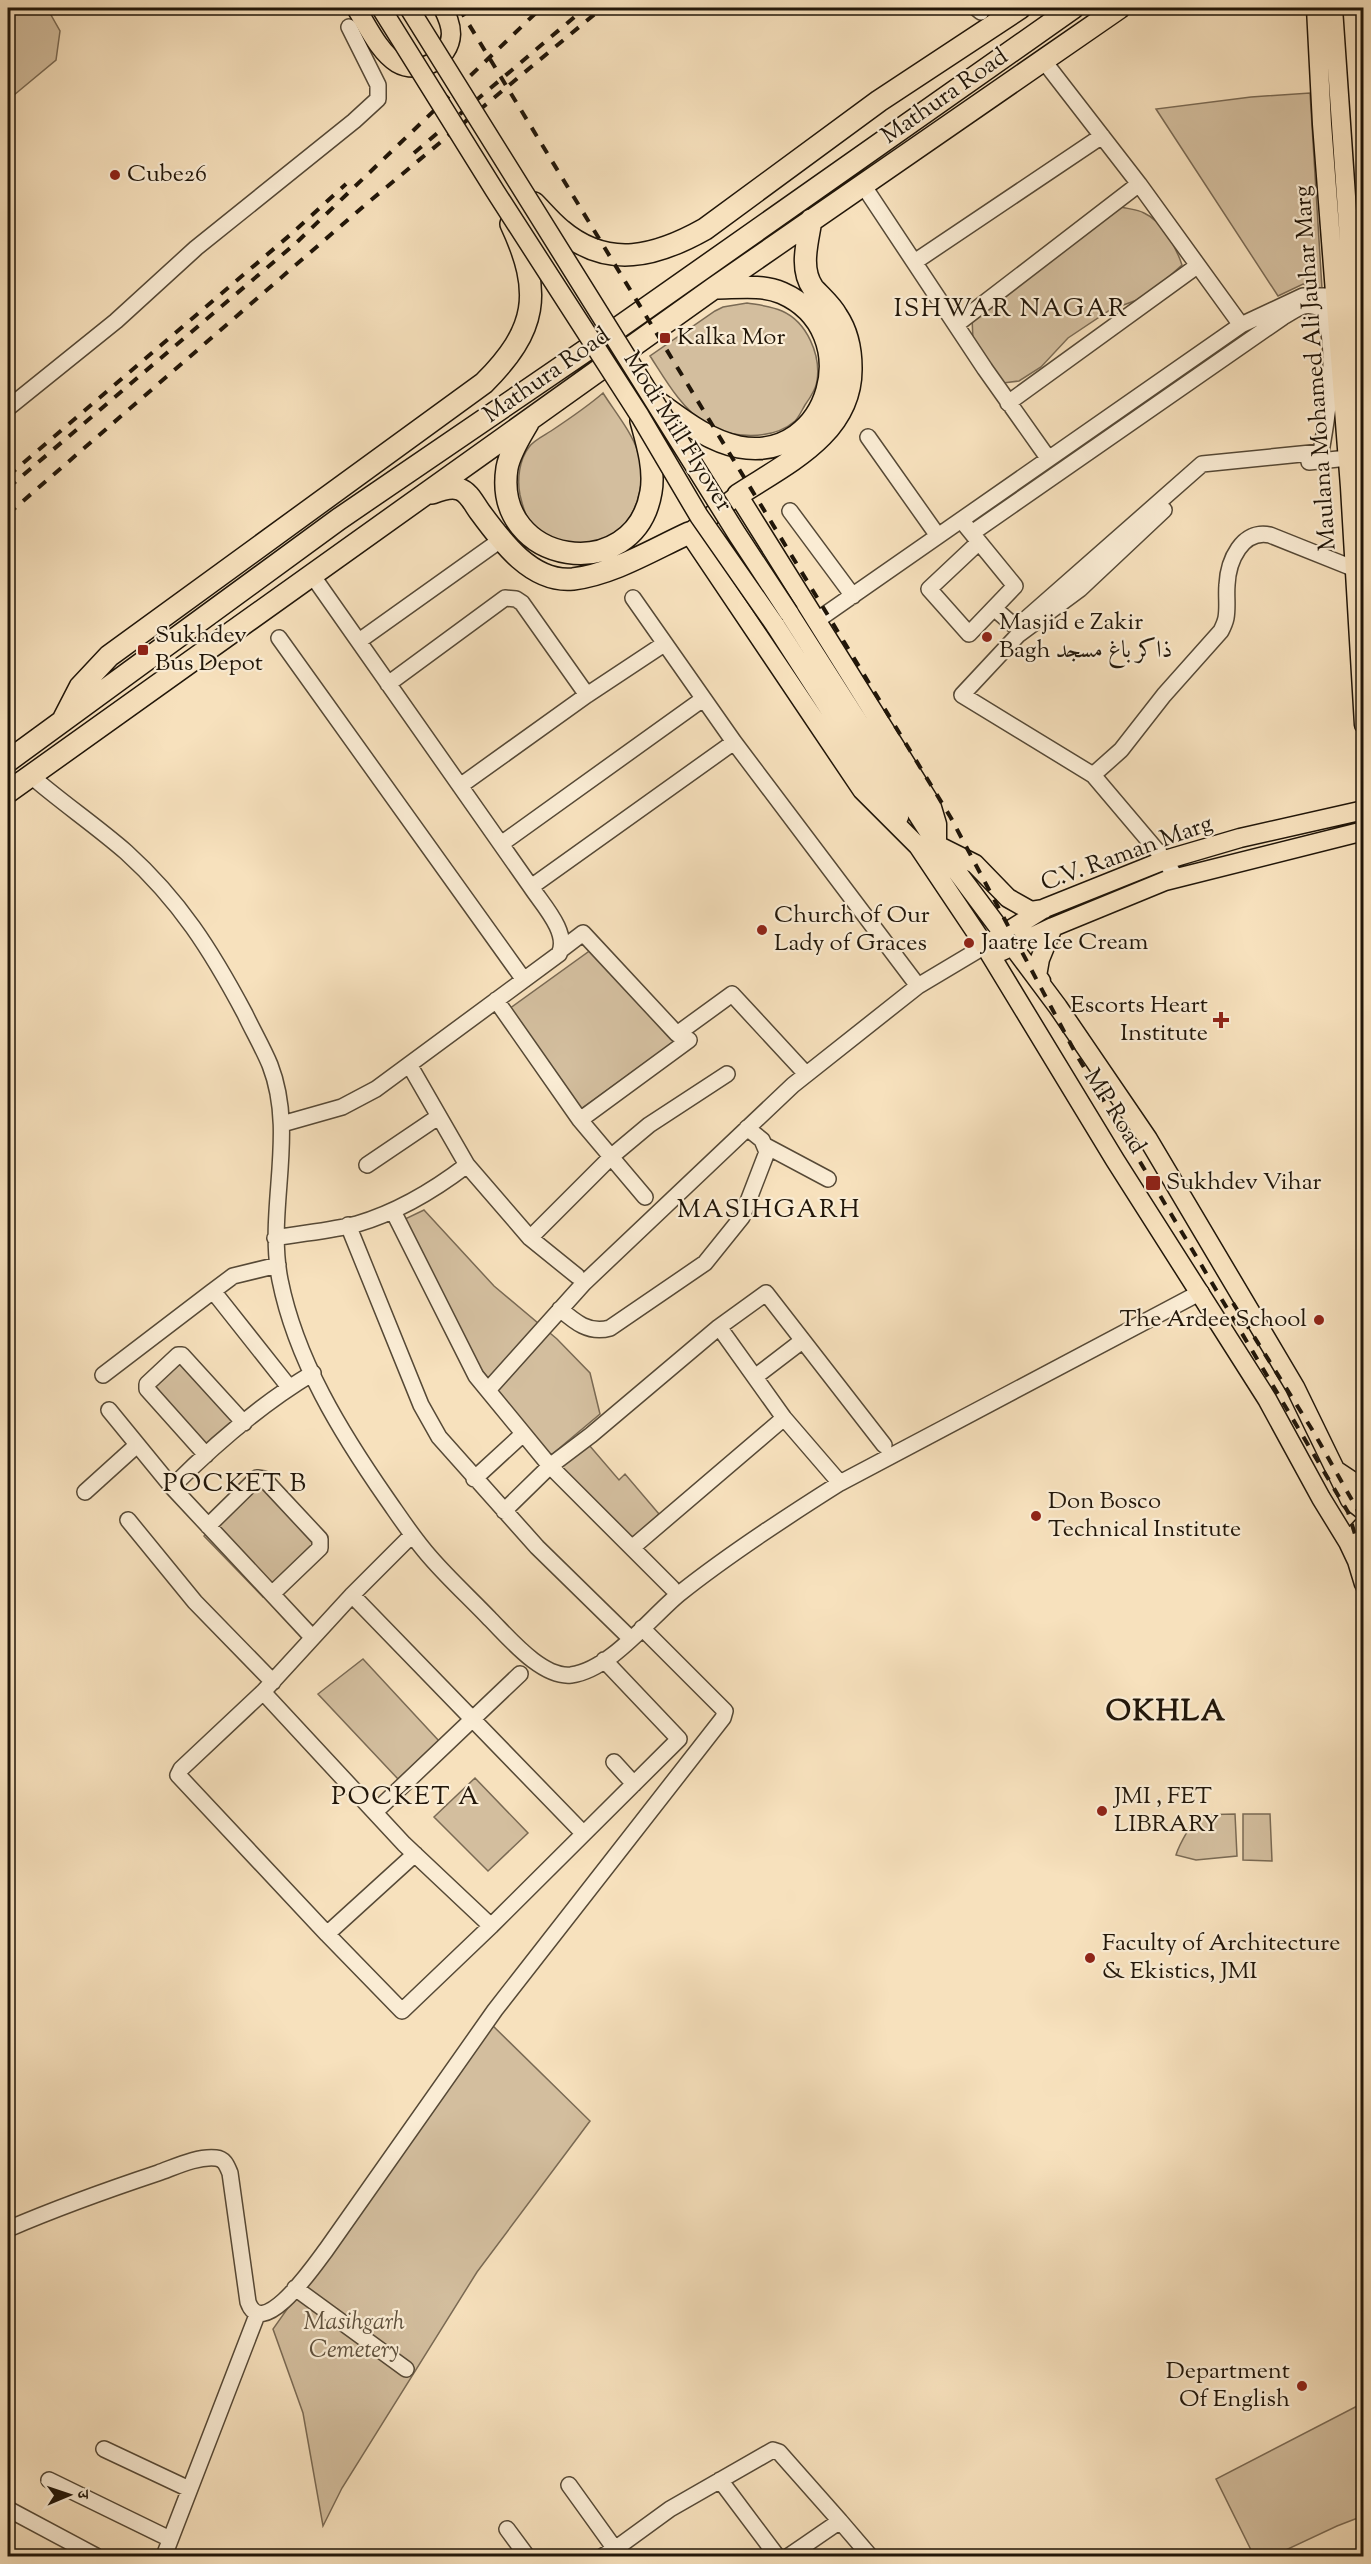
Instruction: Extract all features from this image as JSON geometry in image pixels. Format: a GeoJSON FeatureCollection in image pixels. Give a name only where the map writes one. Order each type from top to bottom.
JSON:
{"type":"FeatureCollection","features":[{"type":"Feature","properties":{"kind":"highway"},"geometry":{"type":"LineString","coordinates":[[524,193],[561,231],[578,242],[597,250],[617,254],[638,255],[658,252],[705,229],[879,101],[1020,8]]}},
{"type":"Feature","properties":{"kind":"highway","name":"Mathura Road"},"geometry":{"type":"LineString","coordinates":[[8,761],[339,519],[601,340],[1073,8]]}},
{"type":"Feature","properties":{"kind":"highway","name":"Mathura Road"},"geometry":{"type":"LineString","coordinates":[[8,792],[714,288],[1119,8]]}},
{"type":"Feature","properties":{"kind":"highway"},"geometry":{"type":"LineString","coordinates":[[61,723],[80,687],[109,656],[484,383],[507,360],[527,320],[532,288],[521,248],[495,191]]}},
{"type":"Feature","properties":{"kind":"highway"},"geometry":{"type":"LineString","coordinates":[[738,495],[823,437],[837,418],[847,396],[851,361],[847,338],[837,316],[813,287],[807,273],[806,255],[812,220]]}},
{"type":"Feature","properties":{"kind":"highway"},"geometry":{"type":"LineString","coordinates":[[530,420],[516,444],[507,467],[507,500],[519,524],[528,534],[550,549],[576,555],[603,551],[621,541],[636,528],[649,504],[652,478],[648,409],[741,448],[759,448],[792,437],[807,426],[818,412],[831,379],[828,344],[821,327],[796,301],[772,290],[746,287],[714,288]]}},
{"type":"Feature","properties":{"kind":"highway"},"geometry":{"type":"LineString","coordinates":[[425,494],[448,488],[458,488],[466,493],[502,539],[528,567],[548,577],[571,579],[602,573],[688,533]]}},
{"type":"Feature","properties":{"kind":"main road"},"geometry":{"type":"LineString","coordinates":[[356,8],[387,55],[398,64],[411,68],[425,66],[438,60],[447,49],[451,36],[450,22],[443,8]]}},
{"type":"Feature","properties":{"kind":"main road","name":"Modi Mill Flyover"},"geometry":{"type":"LineString","coordinates":[[381,8],[495,191],[648,409]]}},
{"type":"Feature","properties":{"kind":"main road","name":"Modi Mill Flyover"},"geometry":{"type":"LineString","coordinates":[[409,8],[524,193],[648,409],[699,516],[889,785],[937,844],[1007,939]]}},
{"type":"Feature","properties":{"kind":"main road","name":"Maulana Mohamed Ali Jauhar Marg"},"geometry":{"type":"LineString","coordinates":[[1316,8],[1335,296],[1356,415]]}},
{"type":"Feature","properties":{"kind":"main road","name":"Maulana Mohamed Ali Jauhar Marg"},"geometry":{"type":"LineString","coordinates":[[1333,8],[1356,415],[1355,569],[1364,725]]}},
{"type":"Feature","properties":{"kind":"main road"},"geometry":{"type":"LineString","coordinates":[[918,846],[862,790],[688,533],[738,495],[931,804],[937,824],[937,844],[975,864],[1008,898],[1031,911],[1045,908]]}},
{"type":"Feature","properties":{"kind":"main road","name":"Modi Mill Flyover"},"geometry":{"type":"LineString","coordinates":[[889,785],[918,846]]}},
{"type":"Feature","properties":{"kind":"main road","name":"C.V. Raman Marg"},"geometry":{"type":"LineString","coordinates":[[988,952],[1045,908],[1165,860],[1240,838],[1364,810]]}},
{"type":"Feature","properties":{"kind":"main road","name":"C.V. Raman Marg"},"geometry":{"type":"LineString","coordinates":[[1007,939],[1053,927],[1176,878],[1364,831]]}},
{"type":"Feature","properties":{"kind":"main road","name":"MP Road"},"geometry":{"type":"LineString","coordinates":[[918,846],[988,952],[1115,1160],[1267,1399],[1321,1498],[1348,1542],[1364,1584]]}},
{"type":"Feature","properties":{"kind":"main road"},"geometry":{"type":"LineString","coordinates":[[1053,927],[1040,959],[1037,976],[1058,1007]]}},
{"type":"Feature","properties":{"kind":"main road","name":"MP Road"},"geometry":{"type":"LineString","coordinates":[[1007,939],[1058,1007],[1148,1139],[1295,1387],[1350,1500],[1364,1511]]}},
{"type":"Feature","properties":{"kind":"main road"},"geometry":{"type":"LineString","coordinates":[[1333,1468],[1364,1489]]}},
{"type":"Feature","properties":{"kind":"main road"},"geometry":{"type":"LineString","coordinates":[[1348,1542],[1364,1525]]}},
{"type":"Feature","properties":{"kind":"street"},"geometry":{"type":"LineString","coordinates":[[8,408],[116,321],[196,248],[354,121],[378,99],[378,85],[349,27]]}},
{"type":"Feature","properties":{"kind":"street"},"geometry":{"type":"LineString","coordinates":[[1043,60],[1139,184],[1240,325]]}},
{"type":"Feature","properties":{"kind":"street"},"geometry":{"type":"LineString","coordinates":[[916,261],[1102,136]]}},
{"type":"Feature","properties":{"kind":"street"},"geometry":{"type":"LineString","coordinates":[[863,184],[1008,403],[1048,458]]}},
{"type":"Feature","properties":{"kind":"street"},"geometry":{"type":"LineString","coordinates":[[957,324],[1139,184]]}},
{"type":"Feature","properties":{"kind":"street"},"geometry":{"type":"LineString","coordinates":[[1008,403],[1197,266]]}},
{"type":"Feature","properties":{"kind":"street"},"geometry":{"type":"LineString","coordinates":[[816,621],[1240,325],[1303,296],[1335,296]]}},
{"type":"Feature","properties":{"kind":"street"},"geometry":{"type":"LineString","coordinates":[[962,520],[975,538],[1015,586],[969,634],[929,589],[975,538],[1283,317],[1305,304],[1322,309],[1329,332],[1329,407],[1321,452],[1202,464],[1026,619],[1012,624],[995,609]]}},
{"type":"Feature","properties":{"kind":"street"},"geometry":{"type":"LineString","coordinates":[[868,437],[938,536]]}},
{"type":"Feature","properties":{"kind":"street"},"geometry":{"type":"LineString","coordinates":[[1176,878],[1165,860],[1093,775],[962,695],[1018,635],[1080,589],[1198,478],[1217,472],[1356,458]]}},
{"type":"Feature","properties":{"kind":"street"},"geometry":{"type":"LineString","coordinates":[[790,511],[853,596]]}},
{"type":"Feature","properties":{"kind":"street"},"geometry":{"type":"LineString","coordinates":[[1093,775],[1121,750],[1164,695],[1221,631],[1226,618],[1227,582],[1232,560],[1245,540],[1261,533],[1270,535],[1355,569]]}},
{"type":"Feature","properties":{"kind":"street"},"geometry":{"type":"LineString","coordinates":[[358,641],[502,539]]}},
{"type":"Feature","properties":{"kind":"street"},"geometry":{"type":"LineString","coordinates":[[312,575],[531,887],[560,933],[562,949]]}},
{"type":"Feature","properties":{"kind":"street"},"geometry":{"type":"LineString","coordinates":[[388,684],[506,598],[511,598],[522,603],[587,695]]}},
{"type":"Feature","properties":{"kind":"street"},"geometry":{"type":"LineString","coordinates":[[633,598],[734,742],[918,986]]}},
{"type":"Feature","properties":{"kind":"street"},"geometry":{"type":"LineString","coordinates":[[279,638],[524,980]]}},
{"type":"Feature","properties":{"kind":"street"},"geometry":{"type":"LineString","coordinates":[[460,786],[587,695],[664,644]]}},
{"type":"Feature","properties":{"kind":"street"},"geometry":{"type":"LineString","coordinates":[[501,844],[703,699]]}},
{"type":"Feature","properties":{"kind":"street"},"geometry":{"type":"LineString","coordinates":[[531,887],[734,742]]}},
{"type":"Feature","properties":{"kind":"street"},"geometry":{"type":"LineString","coordinates":[[30,775],[59,801],[125,851],[165,891],[200,933],[271,1067],[282,1124],[275,1238],[278,1265],[288,1312],[325,1400],[358,1458],[430,1557],[510,1639],[543,1667],[557,1674],[574,1674],[604,1660],[679,1594],[795,1511],[840,1483],[1201,1292]]}},
{"type":"Feature","properties":{"kind":"street"},"geometry":{"type":"LineString","coordinates":[[282,1124],[342,1107],[376,1089],[559,954],[583,933],[677,1034],[732,994],[806,1074]]}},
{"type":"Feature","properties":{"kind":"street"},"geometry":{"type":"LineString","coordinates":[[488,1390],[560,1309],[806,1074],[918,986],[988,952]]}},
{"type":"Feature","properties":{"kind":"street"},"geometry":{"type":"LineString","coordinates":[[496,1000],[580,1120],[645,1197]]}},
{"type":"Feature","properties":{"kind":"street"},"geometry":{"type":"LineString","coordinates":[[580,1120],[689,1040]]}},
{"type":"Feature","properties":{"kind":"street"},"geometry":{"type":"LineString","coordinates":[[410,1066],[467,1166],[530,1238],[577,1276]]}},
{"type":"Feature","properties":{"kind":"street"},"geometry":{"type":"LineString","coordinates":[[530,1238],[612,1156],[649,1125],[727,1074]]}},
{"type":"Feature","properties":{"kind":"street"},"geometry":{"type":"LineString","coordinates":[[367,1165],[438,1117]]}},
{"type":"Feature","properties":{"kind":"street"},"geometry":{"type":"LineString","coordinates":[[747,1128],[766,1146],[828,1179]]}},
{"type":"Feature","properties":{"kind":"street"},"geometry":{"type":"LineString","coordinates":[[560,1309],[586,1328],[600,1331],[610,1328],[705,1263],[726,1239],[748,1206],[765,1163],[766,1146]]}},
{"type":"Feature","properties":{"kind":"street"},"geometry":{"type":"LineString","coordinates":[[275,1238],[348,1225],[393,1211],[438,1187],[467,1166]]}},
{"type":"Feature","properties":{"kind":"street"},"geometry":{"type":"LineString","coordinates":[[393,1211],[476,1376],[550,1466],[672,1588]]}},
{"type":"Feature","properties":{"kind":"street"},"geometry":{"type":"LineString","coordinates":[[348,1225],[421,1405],[439,1437],[504,1511],[630,1638]]}},
{"type":"Feature","properties":{"kind":"street"},"geometry":{"type":"LineString","coordinates":[[103,1375],[233,1276],[278,1265]]}},
{"type":"Feature","properties":{"kind":"street"},"geometry":{"type":"LineString","coordinates":[[213,1291],[289,1388]]}},
{"type":"Feature","properties":{"kind":"street"},"geometry":{"type":"LineString","coordinates":[[504,1511],[550,1466],[591,1435],[718,1327],[766,1293],[884,1445]]}},
{"type":"Feature","properties":{"kind":"street"},"geometry":{"type":"LineString","coordinates":[[718,1327],[784,1418],[840,1483]]}},
{"type":"Feature","properties":{"kind":"street"},"geometry":{"type":"LineString","coordinates":[[755,1377],[802,1341]]}},
{"type":"Feature","properties":{"kind":"street"},"geometry":{"type":"LineString","coordinates":[[206,1455],[147,1389],[147,1384],[178,1354],[182,1355],[244,1423]]}},
{"type":"Feature","properties":{"kind":"street"},"geometry":{"type":"LineString","coordinates":[[172,1487],[244,1423],[289,1388],[313,1373]]}},
{"type":"Feature","properties":{"kind":"street"},"geometry":{"type":"LineString","coordinates":[[109,1410],[172,1487],[312,1637]]}},
{"type":"Feature","properties":{"kind":"street"},"geometry":{"type":"LineString","coordinates":[[633,1547],[784,1418]]}},
{"type":"Feature","properties":{"kind":"street"},"geometry":{"type":"LineString","coordinates":[[474,1479],[523,1434]]}},
{"type":"Feature","properties":{"kind":"street"},"geometry":{"type":"LineString","coordinates":[[85,1492],[137,1444]]}},
{"type":"Feature","properties":{"kind":"street"},"geometry":{"type":"LineString","coordinates":[[208,1526],[258,1478],[264,1479],[320,1539],[320,1548],[272,1594]]}},
{"type":"Feature","properties":{"kind":"street"},"geometry":{"type":"LineString","coordinates":[[128,1520],[195,1602],[375,1812],[490,1926]]}},
{"type":"Feature","properties":{"kind":"street"},"geometry":{"type":"LineString","coordinates":[[412,1535],[312,1637],[268,1687],[181,1769],[178,1775],[402,2011],[679,1738],[604,1660]]}},
{"type":"Feature","properties":{"kind":"street"},"geometry":{"type":"LineString","coordinates":[[352,1595],[583,1833]]}},
{"type":"Feature","properties":{"kind":"street"},"geometry":{"type":"LineString","coordinates":[[8,2229],[76,2201],[182,2165],[208,2158],[220,2159],[225,2162],[230,2174],[250,2309],[257,2315],[270,2313],[295,2288],[326,2250],[495,2010],[723,1718],[725,1714],[722,1708],[642,1628]]}},
{"type":"Feature","properties":{"kind":"street"},"geometry":{"type":"LineString","coordinates":[[375,1812],[520,1674]]}},
{"type":"Feature","properties":{"kind":"street"},"geometry":{"type":"LineString","coordinates":[[614,1762],[634,1784]]}},
{"type":"Feature","properties":{"kind":"street"},"geometry":{"type":"LineString","coordinates":[[327,1934],[415,1854]]}},
{"type":"Feature","properties":{"kind":"street"},"geometry":{"type":"LineString","coordinates":[[295,2288],[406,2369]]}},
{"type":"Feature","properties":{"kind":"street"},"geometry":{"type":"LineString","coordinates":[[164,2556],[257,2315]]}},
{"type":"Feature","properties":{"kind":"street"},"geometry":{"type":"LineString","coordinates":[[104,2449],[189,2489]]}},
{"type":"Feature","properties":{"kind":"street"},"geometry":{"type":"LineString","coordinates":[[569,2485],[613,2554],[670,2509],[775,2450],[870,2556]]}},
{"type":"Feature","properties":{"kind":"street"},"geometry":{"type":"LineString","coordinates":[[49,2480],[170,2539]]}},
{"type":"Feature","properties":{"kind":"street"},"geometry":{"type":"LineString","coordinates":[[720,2480],[777,2556]]}},
{"type":"Feature","properties":{"kind":"street"},"geometry":{"type":"LineString","coordinates":[[8,2508],[96,2556]]}},
{"type":"Feature","properties":{"kind":"street"},"geometry":{"type":"LineString","coordinates":[[789,2556],[840,2521]]}},
{"type":"Feature","properties":{"kind":"street"},"geometry":{"type":"LineString","coordinates":[[507,2529],[527,2556]]}},
{"type":"Feature","properties":{"kind":"green space"},"geometry":{"type":"Polygon","coordinates":[[[8,8],[47,8],[60,31],[56,60],[8,100],[8,8]]]}},
{"type":"Feature","properties":{"kind":"green space"},"geometry":{"type":"Polygon","coordinates":[[[1310,93],[1322,289],[1303,284],[1278,296],[1156,109],[1251,97],[1310,93]]]}},
{"type":"Feature","properties":{"kind":"green space"},"geometry":{"type":"Polygon","coordinates":[[[1121,207],[1141,212],[1157,222],[1172,243],[1182,265],[1156,288],[1137,300],[1110,310],[1068,338],[1041,367],[1019,381],[1003,383],[973,340],[972,317],[1121,207]]]}},
{"type":"Feature","properties":{"kind":"green space"},"geometry":{"type":"Polygon","coordinates":[[[747,303],[782,311],[799,323],[814,350],[818,371],[811,396],[795,421],[775,432],[751,436],[726,432],[696,417],[681,401],[650,356],[715,311],[723,307],[747,303]]]}},
{"type":"Feature","properties":{"kind":"green space"},"geometry":{"type":"Polygon","coordinates":[[[603,393],[627,429],[638,452],[641,482],[637,503],[627,521],[611,536],[591,543],[558,541],[535,528],[526,515],[519,489],[521,464],[526,452],[534,442],[578,413],[603,393]]]}},
{"type":"Feature","properties":{"kind":"green space"},"geometry":{"type":"Polygon","coordinates":[[[595,947],[682,1036],[578,1111],[509,1009],[595,947]]]}},
{"type":"Feature","properties":{"kind":"green space"},"geometry":{"type":"Polygon","coordinates":[[[424,1210],[494,1286],[557,1339],[590,1373],[600,1414],[550,1456],[481,1369],[405,1219],[424,1210]]]}},
{"type":"Feature","properties":{"kind":"green space"},"geometry":{"type":"Polygon","coordinates":[[[180,1356],[245,1427],[208,1455],[149,1388],[180,1356]]]}},
{"type":"Feature","properties":{"kind":"green space"},"geometry":{"type":"Polygon","coordinates":[[[589,1445],[619,1480],[625,1474],[659,1514],[633,1539],[560,1468],[589,1445]]]}},
{"type":"Feature","properties":{"kind":"green space"},"geometry":{"type":"Polygon","coordinates":[[[261,1482],[319,1544],[263,1597],[204,1536],[261,1482]]]}},
{"type":"Feature","properties":{"kind":"green space"},"geometry":{"type":"Polygon","coordinates":[[[363,1659],[439,1741],[398,1779],[318,1694],[363,1659]]]}},
{"type":"Feature","properties":{"kind":"green space"},"geometry":{"type":"Polygon","coordinates":[[[475,1778],[528,1833],[488,1871],[434,1817],[475,1778]]]}},
{"type":"Feature","properties":{"kind":"green space"},"geometry":{"type":"Polygon","coordinates":[[[1235,1814],[1237,1856],[1196,1860],[1176,1855],[1196,1815],[1235,1814]]]}},
{"type":"Feature","properties":{"kind":"green space"},"geometry":{"type":"Polygon","coordinates":[[[1243,1814],[1270,1814],[1272,1861],[1243,1860],[1243,1814]]]}},
{"type":"Feature","properties":{"kind":"green space","name":"Masihgarh Cemetery"},"geometry":{"type":"Polygon","coordinates":[[[490,2023],[590,2121],[477,2272],[342,2488],[323,2526],[303,2413],[273,2329],[490,2023]]]}},
{"type":"Feature","properties":{"kind":"green space"},"geometry":{"type":"Polygon","coordinates":[[[1363,2403],[1363,2516],[1273,2556],[1254,2556],[1216,2479],[1363,2403]]]}},
{"type":"Feature","properties":{"kind":"railway"},"geometry":{"type":"LineString","coordinates":[[459,8],[951,818],[1076,1054],[1348,1512],[1364,1563]]}},
{"type":"Feature","properties":{"kind":"railway"},"geometry":{"type":"LineString","coordinates":[[8,488],[296,243],[541,8]]}},
{"type":"Feature","properties":{"kind":"railway"},"geometry":{"type":"LineString","coordinates":[[414,153],[585,8]]}},
{"type":"Feature","properties":{"kind":"railway"},"geometry":{"type":"LineString","coordinates":[[8,514],[365,205],[602,8]]}},
{"type":"Feature","properties":{"kind":"railway"},"geometry":{"type":"LineString","coordinates":[[8,476],[290,235],[346,184]]}},
{"type":"Feature","properties":{"kind":"railway"},"geometry":{"type":"LineString","coordinates":[[1233,1303],[1313,1431],[1357,1509],[1364,1532]]}},
{"type":"Feature","properties":{"kind":"place","name":"Cube26"},"geometry":{"type":"Point","coordinates":[115,175]}},
{"type":"Feature","properties":{"kind":"place","name":"Kalka Mor"},"geometry":{"type":"Point","coordinates":[665,338]}},
{"type":"Feature","properties":{"kind":"place","name":"Masjid e Zakir Bagh ذاکر باغ مسجد"},"geometry":{"type":"Point","coordinates":[987,637]}},
{"type":"Feature","properties":{"kind":"place","name":"Sukhdev Bus Depot"},"geometry":{"type":"Point","coordinates":[143,650]}},
{"type":"Feature","properties":{"kind":"place","name":"Church of Our Lady of Graces"},"geometry":{"type":"Point","coordinates":[762,930]}},
{"type":"Feature","properties":{"kind":"place","name":"Jaatre Ice Cream"},"geometry":{"type":"Point","coordinates":[969,943]}},
{"type":"Feature","properties":{"kind":"place","name":"Escorts Heart Institute"},"geometry":{"type":"Point","coordinates":[1221,1020]}},
{"type":"Feature","properties":{"kind":"place","name":"Sukhdev Vihar"},"geometry":{"type":"Point","coordinates":[1153,1183]}},
{"type":"Feature","properties":{"kind":"place","name":"The Ardee School"},"geometry":{"type":"Point","coordinates":[1319,1320]}},
{"type":"Feature","properties":{"kind":"place","name":"Don Bosco Technical Institute"},"geometry":{"type":"Point","coordinates":[1036,1516]}},
{"type":"Feature","properties":{"kind":"place","name":"JMI , FET LIBRARY"},"geometry":{"type":"Point","coordinates":[1102,1811]}},
{"type":"Feature","properties":{"kind":"place","name":"Faculty of Architecture & Ekistics, JMI"},"geometry":{"type":"Point","coordinates":[1090,1958]}},
{"type":"Feature","properties":{"kind":"place","name":"Department Of English"},"geometry":{"type":"Point","coordinates":[1302,2386]}},
{"type":"Feature","properties":{"kind":"district","name":"ISHWAR NAGAR"},"geometry":{"type":"Point","coordinates":[1011,309]}},
{"type":"Feature","properties":{"kind":"district","name":"MASIHGARH"},"geometry":{"type":"Point","coordinates":[769,1210]}},
{"type":"Feature","properties":{"kind":"district","name":"POCKET B"},"geometry":{"type":"Point","coordinates":[235,1484]}},
{"type":"Feature","properties":{"kind":"district","name":"OKHLA"},"geometry":{"type":"Point","coordinates":[1166,1712]}},
{"type":"Feature","properties":{"kind":"district","name":"POCKET A"},"geometry":{"type":"Point","coordinates":[406,1797]}}]}
